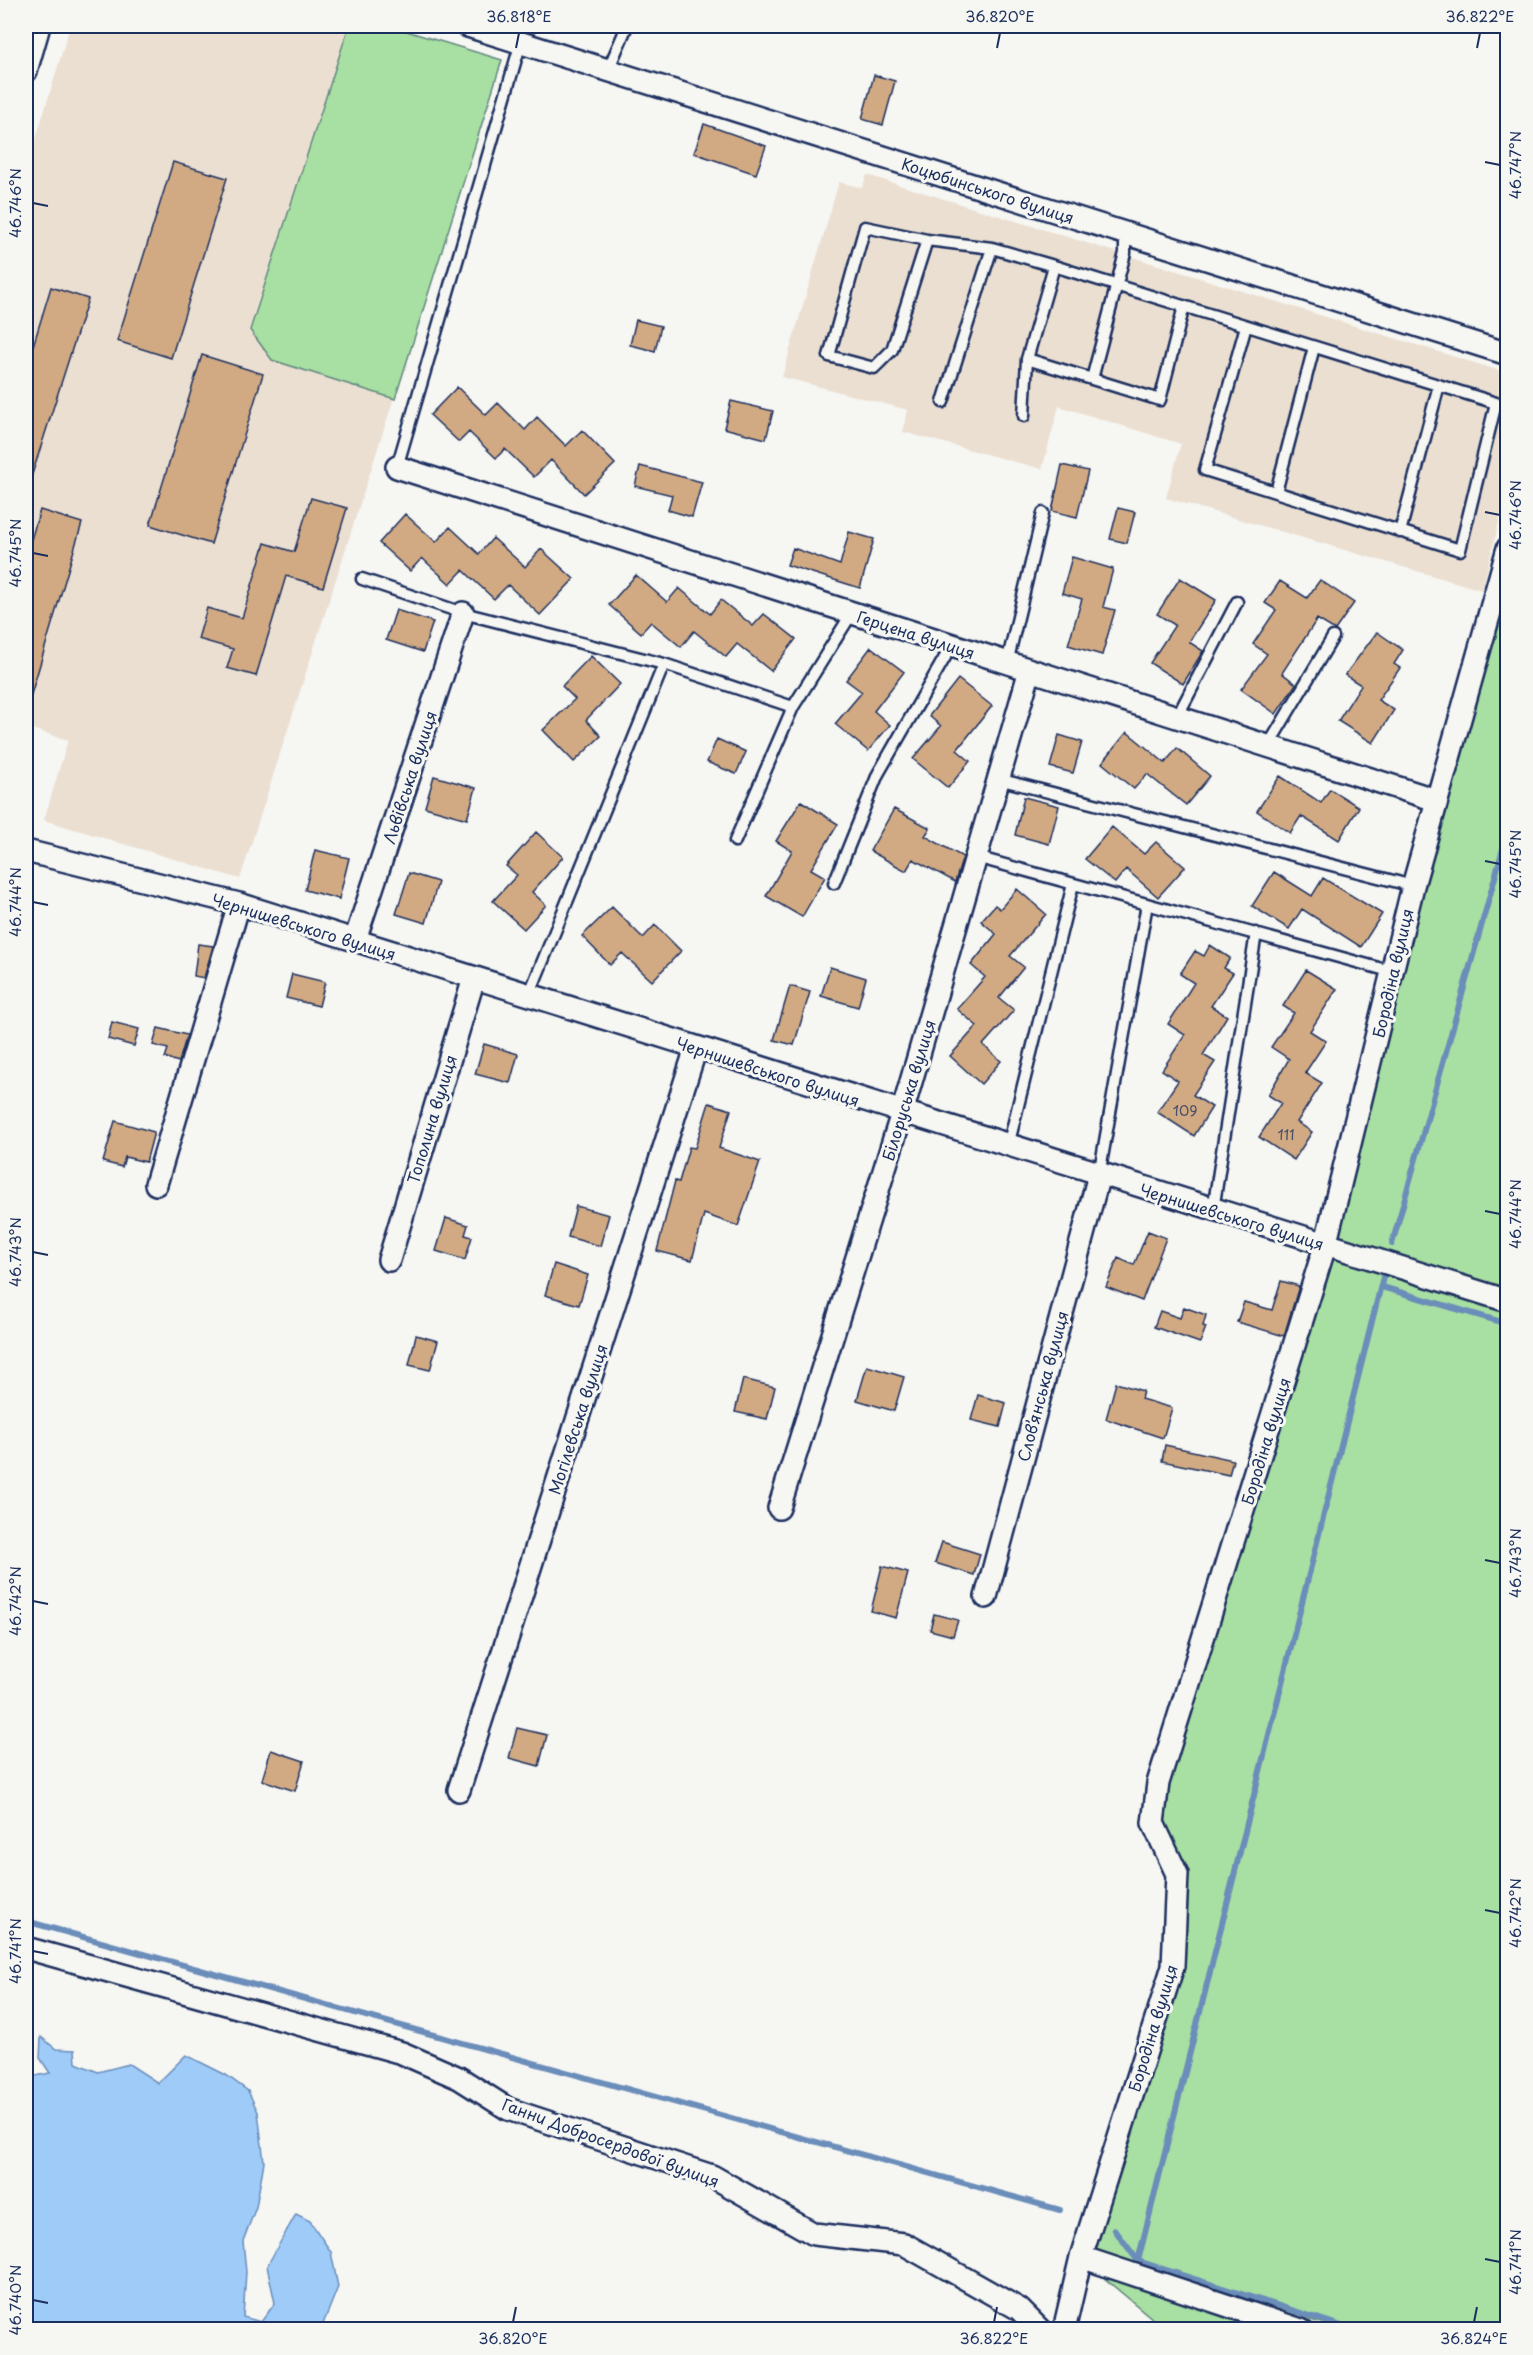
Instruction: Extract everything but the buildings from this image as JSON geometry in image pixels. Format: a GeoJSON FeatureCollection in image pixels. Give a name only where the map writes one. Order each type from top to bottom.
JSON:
{"type":"FeatureCollection","features":[{"type":"Feature","properties":{"kind":"street"},"geometry":{"type":"LineString","coordinates":[[26,70],[39,26]]}},
{"type":"Feature","properties":{"kind":"street","name":"Коцюбинського вулиця"},"geometry":{"type":"LineString","coordinates":[[468,26],[1508,354]]}},
{"type":"Feature","properties":{"kind":"street","name":"Герцена вулиця"},"geometry":{"type":"LineString","coordinates":[[397,467],[1436,800]]}},
{"type":"Feature","properties":{"kind":"street","name":"Бородіна вулиця"},"geometry":{"type":"LineString","coordinates":[[1064,2330],[1081,2257],[1173,1966],[1177,1874],[1153,1823],[1158,1783],[1326,1246],[1413,886],[1508,548]]}},
{"type":"Feature","properties":{"kind":"street","name":"Львівська вулиця"},"geometry":{"type":"LineString","coordinates":[[355,940],[463,613]]}},
{"type":"Feature","properties":{"kind":"street","name":"Білоруська вулиця"},"geometry":{"type":"LineString","coordinates":[[779,1508],[902,1113],[1030,670]]}},
{"type":"Feature","properties":{"kind":"street","name":"Чернишевського вулиця"},"geometry":{"type":"LineString","coordinates":[[26,851],[238,904],[1326,1246],[1508,1301]]}},
{"type":"Feature","properties":{"kind":"street"},"geometry":{"type":"LineString","coordinates":[[156,1184],[238,904]]}},
{"type":"Feature","properties":{"kind":"street","name":"Тополина вулиця"},"geometry":{"type":"LineString","coordinates":[[388,1260],[474,978]]}},
{"type":"Feature","properties":{"kind":"street","name":"Могілевська вулиця"},"geometry":{"type":"LineString","coordinates":[[459,1791],[696,1048]]}},
{"type":"Feature","properties":{"kind":"street","name":"Слов’янська вулиця"},"geometry":{"type":"LineString","coordinates":[[986,1597],[1099,1175]]}},
{"type":"Feature","properties":{"kind":"street","name":"Ганни Добросердової вулиця"},"geometry":{"type":"LineString","coordinates":[[26,1948],[402,2053],[459,2078],[508,2109],[712,2176],[814,2234],[904,2244],[1019,2309],[1040,2330]]}},
{"type":"Feature","properties":{"kind":"street"},"geometry":{"type":"LineString","coordinates":[[1081,2257],[1301,2330]]}},
{"type":"Feature","properties":{"kind":"lane"},"geometry":{"type":"LineString","coordinates":[[608,70],[627,26]]}},
{"type":"Feature","properties":{"kind":"lane"},"geometry":{"type":"LineString","coordinates":[[397,467],[521,42]]}},
{"type":"Feature","properties":{"kind":"lane"},"geometry":{"type":"LineString","coordinates":[[927,240],[892,350],[874,368],[829,356],[865,227],[927,240],[992,248],[1054,266],[1496,402],[1460,550],[1205,470],[1246,326]]}},
{"type":"Feature","properties":{"kind":"lane"},"geometry":{"type":"LineString","coordinates":[[1092,379],[1118,286],[1125,253],[1125,233]]}},
{"type":"Feature","properties":{"kind":"lane"},"geometry":{"type":"LineString","coordinates":[[943,402],[992,248]]}},
{"type":"Feature","properties":{"kind":"lane"},"geometry":{"type":"LineString","coordinates":[[1024,416],[1027,359],[1054,266]]}},
{"type":"Feature","properties":{"kind":"lane"},"geometry":{"type":"LineString","coordinates":[[1027,359],[1160,400],[1184,306]]}},
{"type":"Feature","properties":{"kind":"lane"},"geometry":{"type":"LineString","coordinates":[[1276,492],[1314,347]]}},
{"type":"Feature","properties":{"kind":"lane"},"geometry":{"type":"LineString","coordinates":[[1400,532],[1438,385]]}},
{"type":"Feature","properties":{"kind":"lane"},"geometry":{"type":"LineString","coordinates":[[1007,663],[1043,513]]}},
{"type":"Feature","properties":{"kind":"lane"},"geometry":{"type":"LineString","coordinates":[[362,579],[463,613],[664,664],[793,707]]}},
{"type":"Feature","properties":{"kind":"lane"},"geometry":{"type":"LineString","coordinates":[[1177,717],[1237,602]]}},
{"type":"Feature","properties":{"kind":"lane"},"geometry":{"type":"LineString","coordinates":[[735,841],[793,707],[852,613]]}},
{"type":"Feature","properties":{"kind":"lane"},"geometry":{"type":"LineString","coordinates":[[1268,746],[1333,637]]}},
{"type":"Feature","properties":{"kind":"lane"},"geometry":{"type":"LineString","coordinates":[[834,883],[878,774],[952,645]]}},
{"type":"Feature","properties":{"kind":"lane"},"geometry":{"type":"LineString","coordinates":[[529,995],[664,664]]}},
{"type":"Feature","properties":{"kind":"lane"},"geometry":{"type":"LineString","coordinates":[[998,779],[1413,886]]}},
{"type":"Feature","properties":{"kind":"lane"},"geometry":{"type":"LineString","coordinates":[[976,857],[1393,972]]}},
{"type":"Feature","properties":{"kind":"lane"},"geometry":{"type":"LineString","coordinates":[[1008,1146],[1073,884]]}},
{"type":"Feature","properties":{"kind":"lane"},"geometry":{"type":"LineString","coordinates":[[1099,1175],[1147,904]]}},
{"type":"Feature","properties":{"kind":"lane"},"geometry":{"type":"LineString","coordinates":[[1213,1210],[1256,933]]}},
{"type":"Feature","properties":{"kind":"shaded area"},"geometry":{"type":"Polygon","coordinates":[[[70,26],[390,26],[502,60],[240,879],[44,820],[68,740],[26,727],[26,172],[70,26]]]}},
{"type":"Feature","properties":{"kind":"shaded area"},"geometry":{"type":"Polygon","coordinates":[[[867,175],[1507,373],[1507,490],[1482,590],[1166,498],[1181,444],[1059,406],[1042,469],[903,432],[908,410],[782,377],[839,182],[862,188],[867,175]]]}},
{"type":"Feature","properties":{"kind":"green space"},"geometry":{"type":"Polygon","coordinates":[[[349,26],[390,26],[502,60],[395,399],[272,360],[250,330],[349,26]]]}},
{"type":"Feature","properties":{"kind":"green space"},"geometry":{"type":"Polygon","coordinates":[[[1507,548],[1507,2329],[1342,2329],[1078,2254],[1171,1965],[1177,1873],[1153,1823],[1252,1491],[1507,548]]]}},
{"type":"Feature","properties":{"kind":"green space"},"geometry":{"type":"Polygon","coordinates":[[[1080,2258],[1333,2329],[1165,2329],[1080,2258]]]}},
{"type":"Feature","properties":{"kind":"water"},"geometry":{"type":"Polygon","coordinates":[[[41,2037],[56,2049],[75,2050],[76,2063],[98,2072],[129,2064],[158,2083],[186,2055],[226,2075],[248,2091],[258,2112],[264,2162],[256,2207],[243,2241],[246,2272],[243,2317],[261,2322],[275,2303],[267,2266],[296,2214],[310,2221],[331,2252],[338,2287],[321,2329],[26,2329],[26,2066],[31,2077],[50,2073],[40,2058],[41,2037]]]}},
{"type":"Feature","properties":{"kind":"waterway"},"geometry":{"type":"LineString","coordinates":[[1392,1244],[1508,831]]}},
{"type":"Feature","properties":{"kind":"waterway"},"geometry":{"type":"LineString","coordinates":[[1138,2261],[1384,1273]]}},
{"type":"Feature","properties":{"kind":"waterway"},"geometry":{"type":"LineString","coordinates":[[1382,1287],[1508,1324]]}},
{"type":"Feature","properties":{"kind":"waterway"},"geometry":{"type":"LineString","coordinates":[[26,1921],[1060,2210]]}},
{"type":"Feature","properties":{"kind":"waterway"},"geometry":{"type":"LineString","coordinates":[[1115,2230],[1138,2261],[1354,2330]]}}]}
